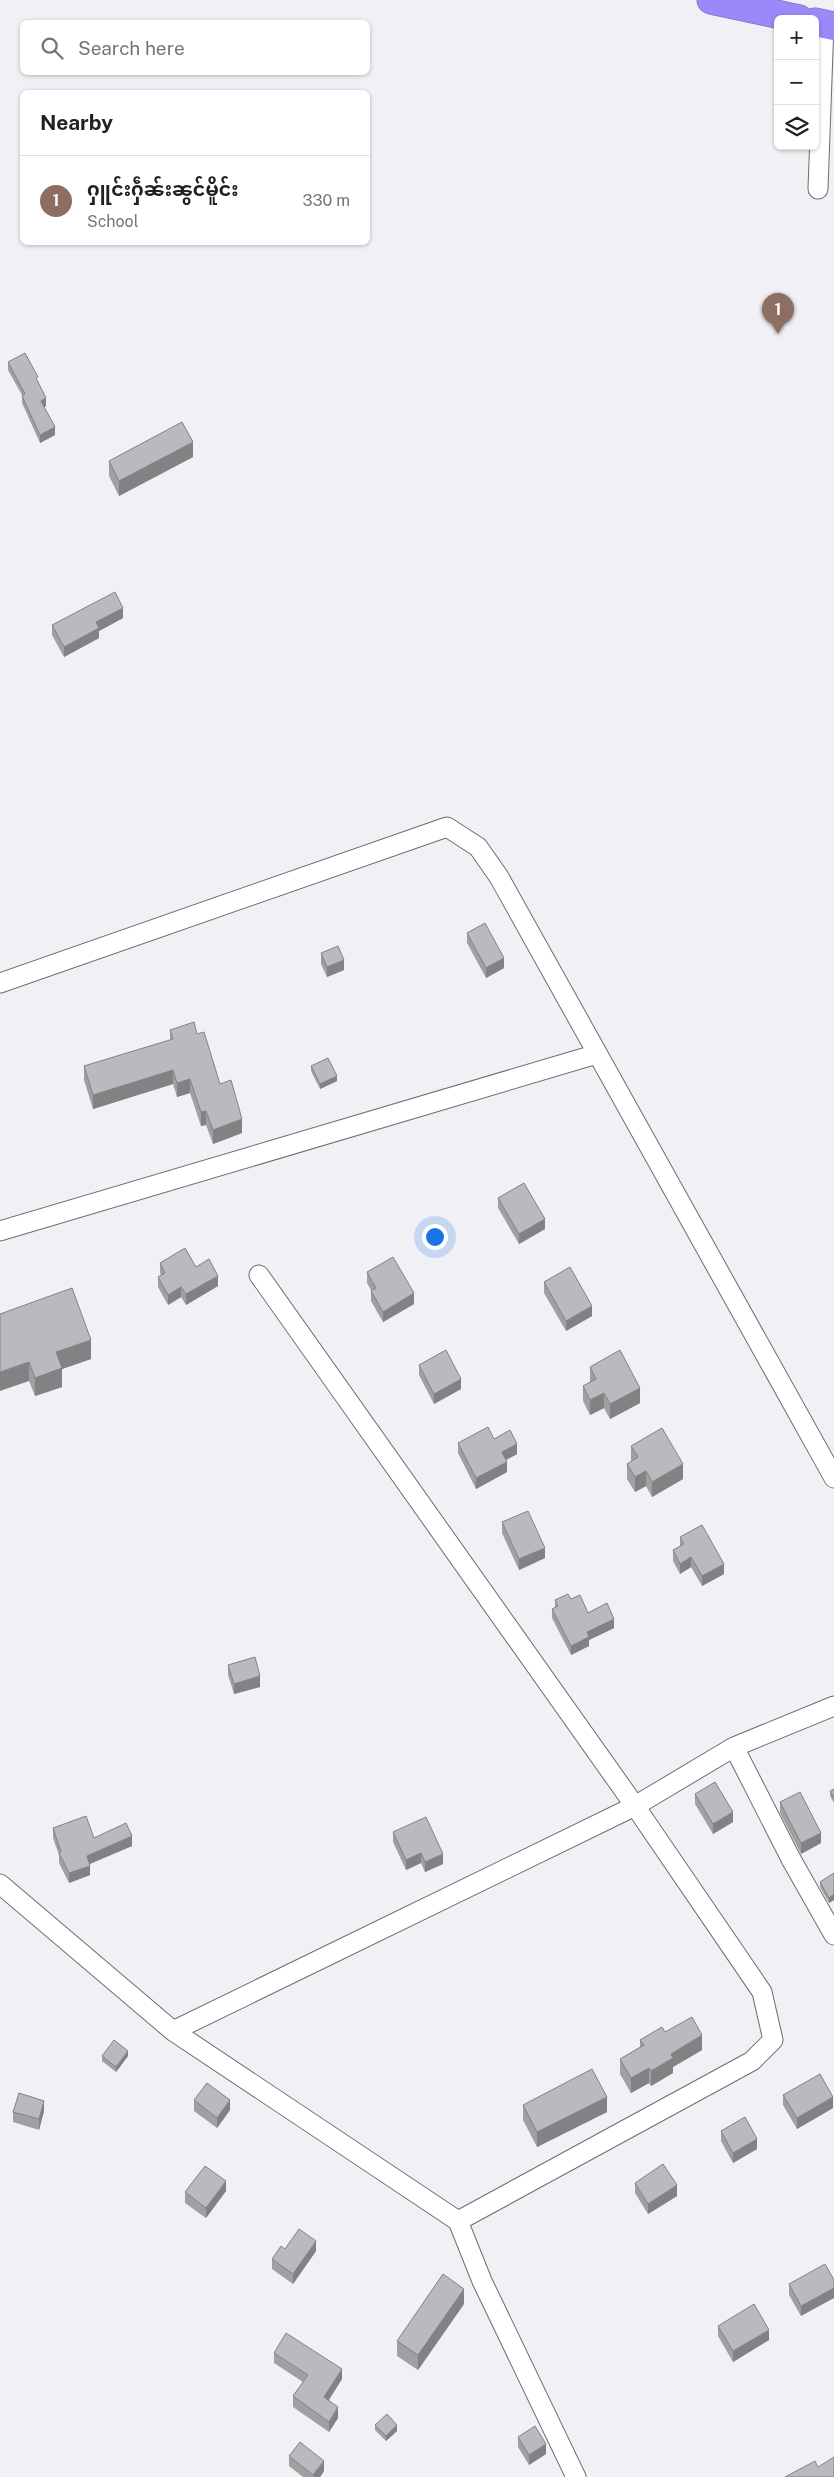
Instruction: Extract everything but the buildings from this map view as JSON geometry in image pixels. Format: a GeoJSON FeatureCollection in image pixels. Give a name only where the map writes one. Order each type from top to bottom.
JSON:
{"type":"FeatureCollection","features":[{"type":"Feature","properties":{"kind":"highway"},"geometry":{"type":"LineString","coordinates":[[711,0],[781,15]]}},
{"type":"Feature","properties":{"kind":"street"},"geometry":{"type":"LineString","coordinates":[[818,60],[818,189]]}},
{"type":"Feature","properties":{"kind":"street"},"geometry":{"type":"LineString","coordinates":[[0,983],[447,827],[478,847],[499,877],[834,1478]]}},
{"type":"Feature","properties":{"kind":"street"},"geometry":{"type":"LineString","coordinates":[[0,1231],[597,1054]]}},
{"type":"Feature","properties":{"kind":"street"},"geometry":{"type":"LineString","coordinates":[[259,1275],[635,1806],[762,1992],[773,2040],[752,2061],[458,2221]]}},
{"type":"Feature","properties":{"kind":"street"},"geometry":{"type":"LineString","coordinates":[[173,2031],[635,1806],[734,1748],[834,1706]]}},
{"type":"Feature","properties":{"kind":"street"},"geometry":{"type":"LineString","coordinates":[[734,1748],[791,1859],[834,1935]]}},
{"type":"Feature","properties":{"kind":"street"},"geometry":{"type":"LineString","coordinates":[[0,1884],[173,2031],[458,2221],[482,2281],[576,2477]]}},
{"type":"Feature","properties":{"kind":"place","name":"ႁူင်းႁဵၼ်းၼွင်မိူင်း"},"geometry":{"type":"Point","coordinates":[778,334]}}]}
